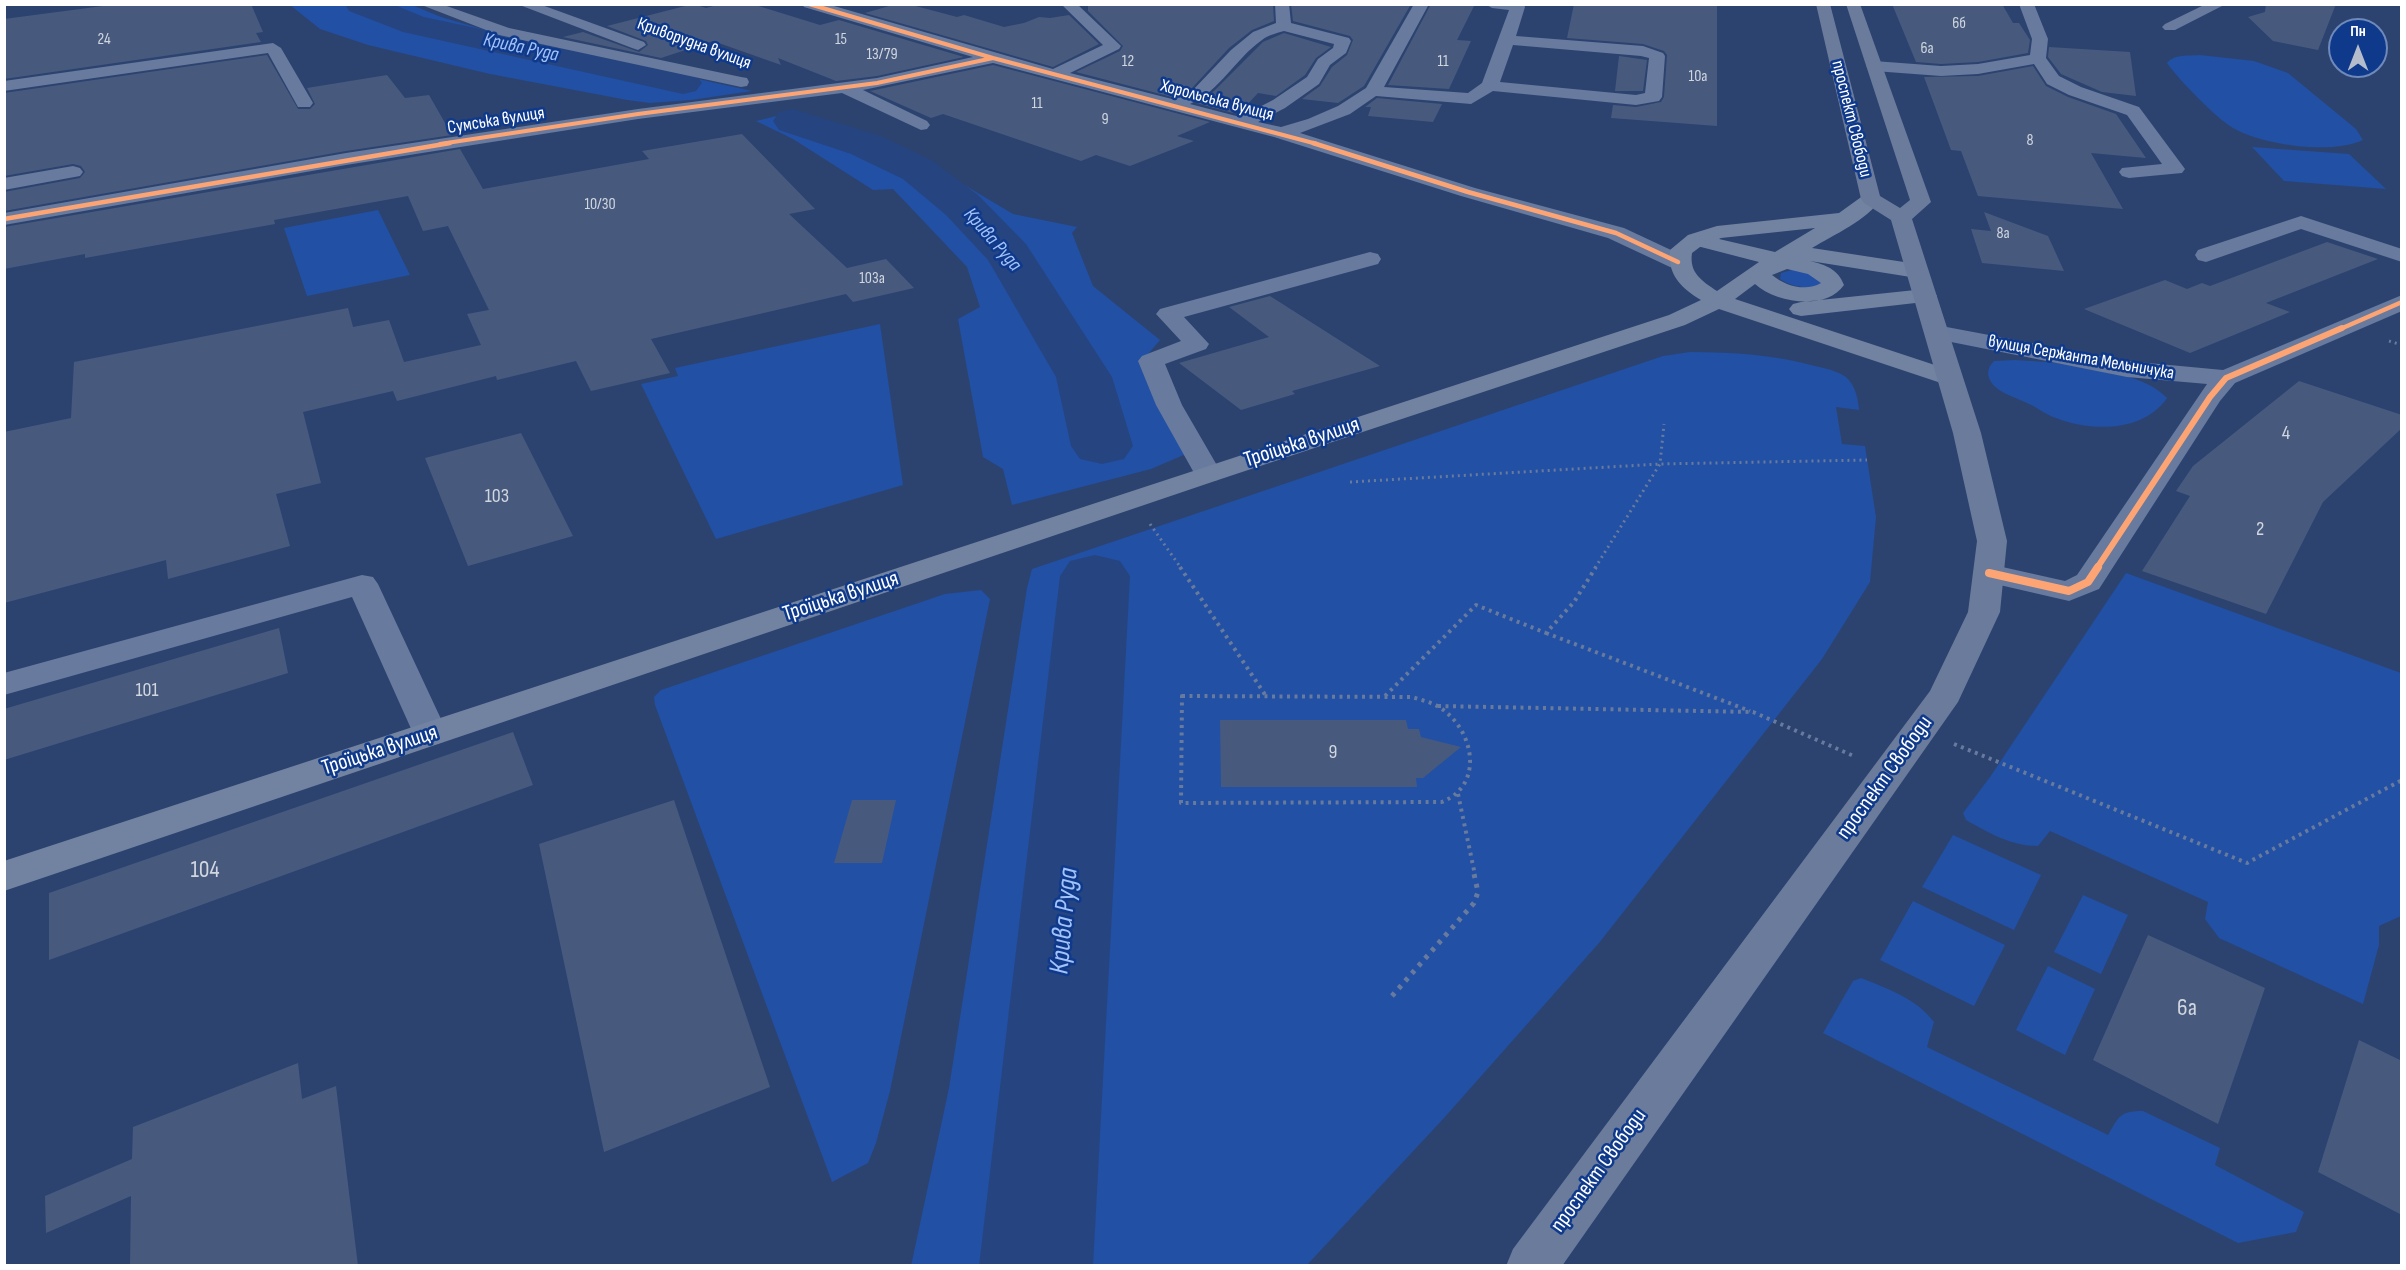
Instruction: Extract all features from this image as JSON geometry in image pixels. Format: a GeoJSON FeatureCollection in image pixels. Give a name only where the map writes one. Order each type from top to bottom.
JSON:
{"type":"FeatureCollection","features":[{"type":"Feature","properties":{"kind":"highway","name":"проспект Свободи"},"geometry":{"type":"LineString","coordinates":[[1530,1266],[1946,694],[1984,612],[1992,541],[1967,433],[1901,217],[1871,199],[1823,4]]}},
{"type":"Feature","properties":{"kind":"highway","name":"проспект Свободи"},"geometry":{"type":"LineString","coordinates":[[1853,4],[1921,202],[1901,217]]}},
{"type":"Feature","properties":{"kind":"main road"},"geometry":{"type":"LineString","coordinates":[[1677,320],[1718,301],[1787,261],[1871,199]]}},
{"type":"Feature","properties":{"kind":"main road"},"geometry":{"type":"LineString","coordinates":[[1853,214],[1831,221],[1717,232],[1696,240],[1681,250],[1678,262],[1684,276],[1693,285],[1718,301],[1950,378]]}},
{"type":"Feature","properties":{"kind":"main road"},"geometry":{"type":"LineString","coordinates":[[1696,240],[1787,261],[1826,274],[1833,282],[1829,290],[1793,310]]}},
{"type":"Feature","properties":{"kind":"main road"},"geometry":{"type":"LineString","coordinates":[[1820,293],[1796,293],[1772,286],[1760,276],[1787,261],[1917,272]]}},
{"type":"Feature","properties":{"kind":"main road"},"geometry":{"type":"LineString","coordinates":[[1677,320],[1925,296]]}},
{"type":"Feature","properties":{"kind":"main road","name":"Троїцька вулиця"},"geometry":{"type":"LineString","coordinates":[[4,876],[1677,320]]}},
{"type":"Feature","properties":{"kind":"street"},"geometry":{"type":"LineString","coordinates":[[426,4],[504,32],[741,82]]}},
{"type":"Feature","properties":{"kind":"street","name":"Криворудна вулиця"},"geometry":{"type":"LineString","coordinates":[[524,4],[741,82],[784,95]]}},
{"type":"Feature","properties":{"kind":"street"},"geometry":{"type":"LineString","coordinates":[[548,13],[568,4]]}},
{"type":"Feature","properties":{"kind":"street","name":"Хорольська вулиця"},"geometry":{"type":"LineString","coordinates":[[809,4],[993,58],[1281,133],[1468,192],[1616,233]]}},
{"type":"Feature","properties":{"kind":"street"},"geometry":{"type":"LineString","coordinates":[[837,13],[866,4]]}},
{"type":"Feature","properties":{"kind":"street"},"geometry":{"type":"LineString","coordinates":[[1055,74],[1113,46],[1068,4]]}},
{"type":"Feature","properties":{"kind":"street"},"geometry":{"type":"LineString","coordinates":[[1280,4],[1284,18],[1282,26]]}},
{"type":"Feature","properties":{"kind":"street"},"geometry":{"type":"LineString","coordinates":[[1281,133],[1314,123],[1344,110],[1373,91],[1422,4]]}},
{"type":"Feature","properties":{"kind":"street"},"geometry":{"type":"LineString","coordinates":[[1492,4],[1518,7],[1535,5]]}},
{"type":"Feature","properties":{"kind":"street"},"geometry":{"type":"LineString","coordinates":[[2026,4],[2040,39],[2038,57],[2053,80],[2075,91],[2133,111],[2175,169],[2129,172]]}},
{"type":"Feature","properties":{"kind":"street"},"geometry":{"type":"LineString","coordinates":[[2186,5],[2218,5]]}},
{"type":"Feature","properties":{"kind":"street"},"geometry":{"type":"LineString","coordinates":[[2170,27],[2218,5]]}},
{"type":"Feature","properties":{"kind":"street"},"geometry":{"type":"LineString","coordinates":[[1373,91],[1471,99],[1490,86],[1518,7]]}},
{"type":"Feature","properties":{"kind":"street"},"geometry":{"type":"LineString","coordinates":[[1173,105],[1199,94],[1237,53],[1258,35],[1282,26],[1343,41],[1340,50],[1324,62],[1313,81],[1279,104],[1242,123]]}},
{"type":"Feature","properties":{"kind":"street"},"geometry":{"type":"LineString","coordinates":[[1490,86],[1636,100],[1653,97],[1657,56],[1643,51],[1508,40]]}},
{"type":"Feature","properties":{"kind":"street"},"geometry":{"type":"LineString","coordinates":[[4,86],[273,48],[304,103]]}},
{"type":"Feature","properties":{"kind":"street"},"geometry":{"type":"LineString","coordinates":[[1874,66],[1960,70],[1978,69],[2038,57]]}},
{"type":"Feature","properties":{"kind":"street","name":"Сумська вулиця"},"geometry":{"type":"LineString","coordinates":[[4,219],[346,159],[638,114],[877,83],[993,58]]}},
{"type":"Feature","properties":{"kind":"street"},"geometry":{"type":"LineString","coordinates":[[844,87],[921,124]]}},
{"type":"Feature","properties":{"kind":"street"},"geometry":{"type":"LineString","coordinates":[[1086,100],[1113,89]]}},
{"type":"Feature","properties":{"kind":"street"},"geometry":{"type":"LineString","coordinates":[[4,183],[74,172]]}},
{"type":"Feature","properties":{"kind":"street"},"geometry":{"type":"LineString","coordinates":[[2206,255],[2301,222],[2402,256]]}},
{"type":"Feature","properties":{"kind":"street"},"geometry":{"type":"LineString","coordinates":[[1616,233],[1696,240]]}},
{"type":"Feature","properties":{"kind":"street"},"geometry":{"type":"LineString","coordinates":[[1616,233],[1678,262]]}},
{"type":"Feature","properties":{"kind":"street"},"geometry":{"type":"LineString","coordinates":[[1208,474],[1169,405],[1151,361],[1197,344],[1168,314],[1370,259]]}},
{"type":"Feature","properties":{"kind":"street","name":"вулиця Сержанта Мельничука"},"geometry":{"type":"LineString","coordinates":[[1989,573],[2069,591],[2088,582],[2210,398],[2226,378],[2402,302]]}},
{"type":"Feature","properties":{"kind":"street","name":"вулиця Сержанта Мельничука"},"geometry":{"type":"LineString","coordinates":[[1936,332],[2127,369],[2226,378]]}},
{"type":"Feature","properties":{"kind":"street"},"geometry":{"type":"LineString","coordinates":[[4,684],[362,584],[430,734]]}},
{"type":"Feature","properties":{"kind":"path"},"geometry":{"type":"LineString","coordinates":[[1546,633],[1574,602],[1660,464],[1664,424]]}},
{"type":"Feature","properties":{"kind":"path"},"geometry":{"type":"LineString","coordinates":[[1350,482],[1660,464],[1867,460]]}},
{"type":"Feature","properties":{"kind":"path"},"geometry":{"type":"LineString","coordinates":[[1131,500],[1168,548],[1266,696]]}},
{"type":"Feature","properties":{"kind":"path"},"geometry":{"type":"LineString","coordinates":[[1384,697],[1476,605],[1754,712],[1889,772]]}},
{"type":"Feature","properties":{"kind":"path"},"geometry":{"type":"LineString","coordinates":[[1182,696],[1384,697],[1412,697],[1437,706],[1455,720],[1468,744],[1471,772],[1458,794],[1442,802],[1181,803],[1182,696]]}},
{"type":"Feature","properties":{"kind":"path"},"geometry":{"type":"LineString","coordinates":[[1437,706],[1754,712]]}},
{"type":"Feature","properties":{"kind":"path"},"geometry":{"type":"LineString","coordinates":[[1920,730],[2247,863],[2402,780]]}},
{"type":"Feature","properties":{"kind":"path"},"geometry":{"type":"LineString","coordinates":[[1392,996],[1474,903],[1478,892],[1458,794]]}},
{"type":"Feature","properties":{"kind":"shaded area"},"geometry":{"type":"Polygon","coordinates":[[[290,5],[412,5],[441,17],[509,37],[752,91],[691,100],[650,103],[627,100],[490,74],[368,45],[320,29],[290,5]]]}},
{"type":"Feature","properties":{"kind":"shaded area"},"geometry":{"type":"Polygon","coordinates":[[[2200,55],[2254,61],[2288,73],[2356,129],[2363,140],[2334,147],[2297,146],[2261,139],[2233,128],[2198,98],[2167,63],[2178,57],[2200,55]]]}},
{"type":"Feature","properties":{"kind":"shaded area"},"geometry":{"type":"Polygon","coordinates":[[[789,113],[889,140],[1013,214],[1077,227],[1072,233],[1093,286],[1160,340],[1144,359],[1186,454],[1151,469],[1012,505],[1003,469],[983,457],[958,319],[980,307],[967,267],[893,189],[873,190],[793,139],[756,121],[789,113]]]}},
{"type":"Feature","properties":{"kind":"shaded area"},"geometry":{"type":"Polygon","coordinates":[[[2252,147],[2349,154],[2386,189],[2284,181],[2252,147]]]}},
{"type":"Feature","properties":{"kind":"shaded area"},"geometry":{"type":"Polygon","coordinates":[[[378,210],[410,275],[307,296],[284,228],[378,210]]]}},
{"type":"Feature","properties":{"kind":"shaded area"},"geometry":{"type":"Polygon","coordinates":[[[1792,270],[1808,272],[1822,281],[1815,286],[1805,287],[1795,286],[1780,279],[1781,273],[1792,270]]]}},
{"type":"Feature","properties":{"kind":"shaded area"},"geometry":{"type":"Polygon","coordinates":[[[880,324],[903,485],[716,539],[641,384],[678,376],[675,368],[880,324]]]}},
{"type":"Feature","properties":{"kind":"shaded area"},"geometry":{"type":"Polygon","coordinates":[[[1690,352],[1771,357],[1834,371],[1851,382],[1859,410],[1836,407],[1842,444],[1865,446],[1876,517],[1870,582],[1822,659],[1599,943],[1444,1118],[1307,1265],[911,1266],[949,1088],[1027,588],[1032,569],[1663,356],[1690,352]]]}},
{"type":"Feature","properties":{"kind":"shaded area"},"geometry":{"type":"Polygon","coordinates":[[[2015,360],[2073,365],[2117,373],[2154,388],[2167,398],[2157,409],[2131,423],[2101,427],[2070,423],[2052,417],[1995,387],[1989,378],[1988,371],[1994,361],[2015,360]]]}},
{"type":"Feature","properties":{"kind":"shaded area"},"geometry":{"type":"Polygon","coordinates":[[[2126,573],[2401,673],[2401,916],[2379,926],[2379,945],[2363,1004],[2219,938],[2205,919],[2208,902],[2050,831],[2038,846],[2019,844],[2000,838],[1966,820],[1963,813],[1990,777],[2126,573]]]}},
{"type":"Feature","properties":{"kind":"shaded area"},"geometry":{"type":"Polygon","coordinates":[[[981,590],[990,599],[890,1091],[876,1143],[868,1163],[832,1182],[655,705],[654,697],[661,690],[945,594],[981,590]]]}},
{"type":"Feature","properties":{"kind":"shaded area"},"geometry":{"type":"Polygon","coordinates":[[[1953,835],[2041,875],[2014,930],[1922,887],[1953,835]]]}},
{"type":"Feature","properties":{"kind":"shaded area"},"geometry":{"type":"Polygon","coordinates":[[[2083,895],[2128,915],[2101,974],[2054,952],[2083,895]]]}},
{"type":"Feature","properties":{"kind":"shaded area"},"geometry":{"type":"Polygon","coordinates":[[[1913,901],[2005,945],[1974,1006],[1880,960],[1913,901]]]}},
{"type":"Feature","properties":{"kind":"shaded area"},"geometry":{"type":"Polygon","coordinates":[[[2048,966],[2095,989],[2065,1055],[2016,1030],[2048,966]]]}},
{"type":"Feature","properties":{"kind":"shaded area"},"geometry":{"type":"Polygon","coordinates":[[[1861,978],[1901,995],[1927,1014],[1934,1022],[1927,1047],[2108,1135],[2121,1116],[2129,1112],[2143,1111],[2220,1148],[2215,1165],[2304,1212],[2296,1232],[2238,1243],[1823,1033],[1853,981],[1861,978]]]}},
{"type":"Feature","properties":{"kind":"building"},"geometry":{"type":"Polygon","coordinates":[[[118,4],[251,4],[263,32],[256,33],[261,42],[4,79],[4,19],[118,4]]]}},
{"type":"Feature","properties":{"kind":"building"},"geometry":{"type":"Polygon","coordinates":[[[693,4],[706,8],[721,4],[752,4],[820,25],[839,20],[964,57],[877,76],[836,81],[778,58],[781,65],[713,41],[661,58],[563,37],[583,32],[639,52],[648,45],[646,41],[607,26],[693,4]]]}},
{"type":"Feature","properties":{"kind":"building"},"geometry":{"type":"Polygon","coordinates":[[[896,4],[908,4],[957,17],[964,15],[1004,27],[1039,17],[1069,15],[1099,44],[1053,67],[865,13],[896,4]]]}},
{"type":"Feature","properties":{"kind":"building"},"geometry":{"type":"Polygon","coordinates":[[[1088,4],[1273,4],[1274,21],[1252,30],[1229,48],[1192,88],[1172,97],[1076,72],[1120,51],[1123,46],[1088,11],[1088,4]]]}},
{"type":"Feature","properties":{"kind":"building"},"geometry":{"type":"Polygon","coordinates":[[[1291,4],[1411,4],[1364,86],[1338,103],[1302,99],[1320,86],[1332,67],[1347,55],[1353,40],[1350,36],[1293,21],[1291,4]]]}},
{"type":"Feature","properties":{"kind":"building"},"geometry":{"type":"Polygon","coordinates":[[[1431,4],[1474,6],[1457,40],[1471,41],[1449,89],[1388,85],[1431,4]]]}},
{"type":"Feature","properties":{"kind":"building"},"geometry":{"type":"Polygon","coordinates":[[[1574,4],[1717,4],[1717,126],[1611,118],[1613,105],[1636,107],[1661,102],[1664,97],[1667,55],[1664,51],[1643,44],[1567,38],[1574,4]]]}},
{"type":"Feature","properties":{"kind":"building"},"geometry":{"type":"Polygon","coordinates":[[[1892,4],[2002,4],[2013,23],[2019,23],[2030,40],[2028,53],[1978,62],[1941,64],[1916,62],[1892,4]]]}},
{"type":"Feature","properties":{"kind":"building"},"geometry":{"type":"Polygon","coordinates":[[[2266,4],[2336,4],[2331,18],[2328,18],[2328,24],[2318,50],[2273,41],[2248,17],[2265,12],[2266,4]]]}},
{"type":"Feature","properties":{"kind":"building"},"geometry":{"type":"Polygon","coordinates":[[[1284,33],[1331,47],[1316,58],[1305,75],[1276,96],[1258,93],[1244,108],[1233,113],[1196,103],[1212,93],[1263,42],[1284,33]]]}},
{"type":"Feature","properties":{"kind":"building"},"geometry":{"type":"Polygon","coordinates":[[[2049,47],[2130,52],[2136,96],[2102,92],[2061,74],[2048,57],[2049,47]]]}},
{"type":"Feature","properties":{"kind":"building"},"geometry":{"type":"Polygon","coordinates":[[[267,55],[298,109],[310,109],[315,104],[307,88],[387,75],[405,98],[429,95],[452,135],[346,151],[4,211],[4,192],[80,178],[85,172],[81,166],[73,164],[4,176],[4,93],[267,55]]]}},
{"type":"Feature","properties":{"kind":"building"},"geometry":{"type":"Polygon","coordinates":[[[1619,56],[1647,60],[1643,91],[1615,91],[1619,56]]]}},
{"type":"Feature","properties":{"kind":"building"},"geometry":{"type":"Polygon","coordinates":[[[993,65],[1210,122],[1177,136],[1194,141],[1130,166],[1096,155],[1081,161],[943,114],[931,118],[870,91],[993,65]]]}},
{"type":"Feature","properties":{"kind":"building"},"geometry":{"type":"Polygon","coordinates":[[[2033,66],[2046,86],[2068,97],[2116,114],[2146,158],[2091,153],[2123,209],[1978,196],[1961,151],[1951,150],[1924,77],[1978,76],[2033,66]]]}},
{"type":"Feature","properties":{"kind":"building"},"geometry":{"type":"Polygon","coordinates":[[[1377,98],[1442,104],[1433,122],[1368,116],[1371,107],[1365,107],[1377,98]]]}},
{"type":"Feature","properties":{"kind":"building"},"geometry":{"type":"Polygon","coordinates":[[[742,134],[815,209],[789,214],[847,268],[886,259],[914,288],[853,302],[846,294],[651,339],[670,373],[591,391],[576,361],[497,380],[496,376],[397,401],[393,391],[303,412],[321,483],[276,494],[290,546],[168,579],[166,560],[4,603],[4,432],[71,418],[74,362],[348,308],[353,327],[389,320],[404,362],[481,345],[467,314],[489,310],[448,226],[423,231],[408,196],[274,220],[275,224],[85,258],[85,254],[4,269],[4,227],[460,149],[483,189],[649,159],[642,151],[742,134]]]}},
{"type":"Feature","properties":{"kind":"building"},"geometry":{"type":"Polygon","coordinates":[[[1984,212],[2048,236],[2064,271],[1982,263],[1971,229],[1991,231],[1984,212]]]}},
{"type":"Feature","properties":{"kind":"building"},"geometry":{"type":"Polygon","coordinates":[[[2327,242],[2378,259],[2266,303],[2290,312],[2190,353],[2084,309],[2165,280],[2187,289],[2202,283],[2210,286],[2327,242]]]}},
{"type":"Feature","properties":{"kind":"building"},"geometry":{"type":"Polygon","coordinates":[[[1270,296],[1380,366],[1292,391],[1295,394],[1241,410],[1179,363],[1269,337],[1229,307],[1270,296]]]}},
{"type":"Feature","properties":{"kind":"building"},"geometry":{"type":"Polygon","coordinates":[[[2299,381],[2402,415],[2402,428],[2323,502],[2266,614],[2142,571],[2190,496],[2176,491],[2193,466],[2299,381]]]}},
{"type":"Feature","properties":{"kind":"building"},"geometry":{"type":"Polygon","coordinates":[[[521,433],[573,536],[468,566],[425,458],[521,433]]]}},
{"type":"Feature","properties":{"kind":"building"},"geometry":{"type":"Polygon","coordinates":[[[279,628],[288,673],[4,760],[4,709],[279,628]]]}},
{"type":"Feature","properties":{"kind":"building"},"geometry":{"type":"Polygon","coordinates":[[[1220,720],[1406,720],[1408,729],[1419,729],[1421,737],[1461,747],[1423,778],[1416,778],[1417,787],[1221,787],[1220,720]]]}},
{"type":"Feature","properties":{"kind":"building"},"geometry":{"type":"Polygon","coordinates":[[[513,732],[533,785],[49,960],[49,893],[513,732]]]}},
{"type":"Feature","properties":{"kind":"building"},"geometry":{"type":"Polygon","coordinates":[[[674,800],[770,1087],[604,1152],[539,844],[674,800]]]}},
{"type":"Feature","properties":{"kind":"building"},"geometry":{"type":"Polygon","coordinates":[[[852,800],[896,800],[882,863],[834,863],[852,800]]]}},
{"type":"Feature","properties":{"kind":"building"},"geometry":{"type":"Polygon","coordinates":[[[2148,935],[2265,988],[2218,1124],[2093,1060],[2148,935]]]}},
{"type":"Feature","properties":{"kind":"building"},"geometry":{"type":"Polygon","coordinates":[[[2359,1040],[2402,1061],[2402,1215],[2318,1172],[2359,1040]]]}},
{"type":"Feature","properties":{"kind":"building"},"geometry":{"type":"Polygon","coordinates":[[[298,1063],[302,1099],[336,1086],[358,1266],[130,1266],[131,1196],[46,1233],[45,1196],[132,1159],[133,1127],[298,1063]]]}},
{"type":"Feature","properties":{"kind":"waterway","name":"Крива Руда"},"geometry":{"type":"LineString","coordinates":[[361,4],[415,25],[683,83]]}},
{"type":"Feature","properties":{"kind":"waterway","name":"Крива Руда"},"geometry":{"type":"LineString","coordinates":[[793,121],[866,145],[918,170],[962,205],[1009,254],[1044,315],[1084,377],[1102,446]]}},
{"type":"Feature","properties":{"kind":"waterway","name":"Крива Руда"},"geometry":{"type":"LineString","coordinates":[[1036,1266],[1095,576]]}},
{"type":"Feature","properties":{"kind":"cycle path"},"geometry":{"type":"LineString","coordinates":[[809,4],[993,58],[1281,133],[1468,192],[1616,233],[1678,262]]}},
{"type":"Feature","properties":{"kind":"cycle path"},"geometry":{"type":"LineString","coordinates":[[4,219],[346,159],[638,114],[877,83],[993,58]]}},
{"type":"Feature","properties":{"kind":"cycle path"},"geometry":{"type":"LineString","coordinates":[[1989,573],[2069,591],[2088,582],[2210,397],[2226,378],[2402,302]]}}]}
